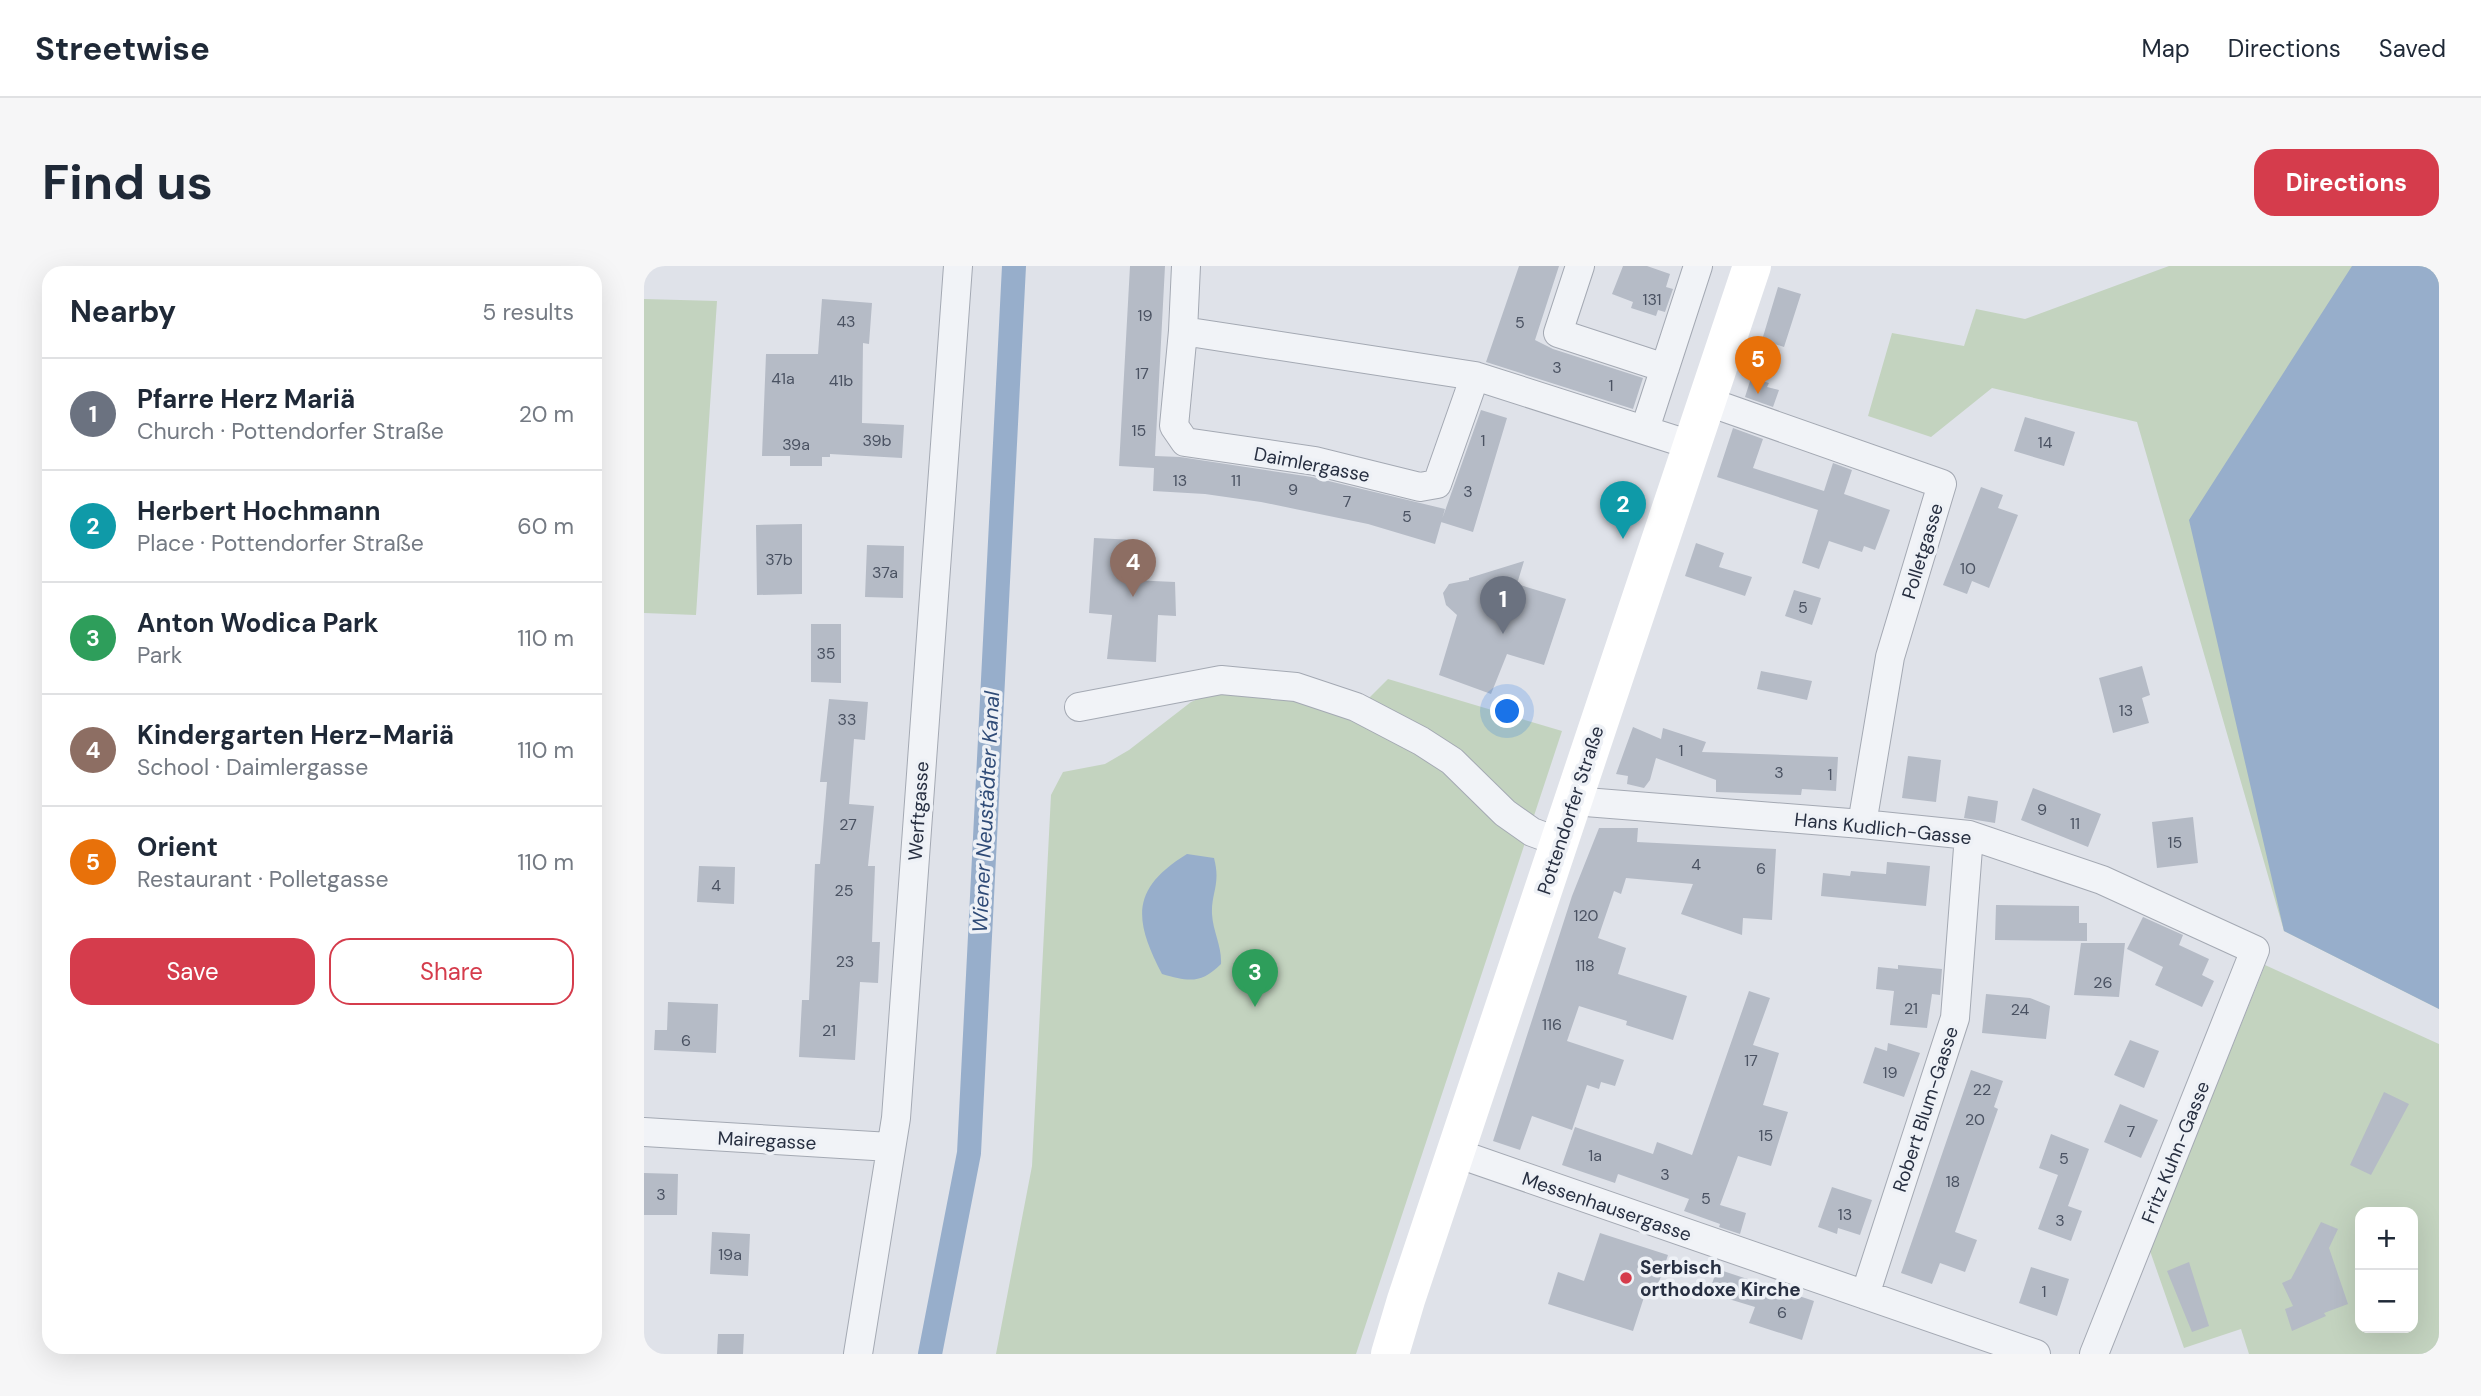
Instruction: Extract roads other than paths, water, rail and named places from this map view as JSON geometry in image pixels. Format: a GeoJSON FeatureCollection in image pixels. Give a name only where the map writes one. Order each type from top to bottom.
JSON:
{"type":"FeatureCollection","features":[{"type":"Feature","properties":{"kind":"main road","name":"Pottendorfer Straße"},"geometry":{"type":"LineString","coordinates":[[1390,1354],[1752,266]]}},
{"type":"Feature","properties":{"kind":"street","name":"Werftgasse"},"geometry":{"type":"LineString","coordinates":[[858,1354],[897,1104],[958,266]]}},
{"type":"Feature","properties":{"kind":"street","name":"Daimlergasse"},"geometry":{"type":"LineString","coordinates":[[1186,266],[1174,426],[1185,442],[1315,461],[1420,487],[1437,484],[1475,376]]}},
{"type":"Feature","properties":{"kind":"street"},"geometry":{"type":"LineString","coordinates":[[1580,266],[1558,333],[1665,368]]}},
{"type":"Feature","properties":{"kind":"street"},"geometry":{"type":"LineString","coordinates":[[1645,429],[1698,266]]}},
{"type":"Feature","properties":{"kind":"street"},"geometry":{"type":"LineString","coordinates":[[1183,331],[1475,376],[1691,445]]}},
{"type":"Feature","properties":{"kind":"street","name":"Polletgasse"},"geometry":{"type":"LineString","coordinates":[[1706,401],[1942,484],[1890,657],[1862,824]]}},
{"type":"Feature","properties":{"kind":"street"},"geometry":{"type":"LineString","coordinates":[[1080,707],[1220,680],[1296,687],[1356,707],[1421,741],[1451,761],[1514,819],[1532,832],[1559,842]]}},
{"type":"Feature","properties":{"kind":"street","name":"Hans Kudlich-Gasse"},"geometry":{"type":"LineString","coordinates":[[1573,802],[1969,835],[2102,880],[2255,950]]}},
{"type":"Feature","properties":{"kind":"street","name":"Robert Blum-Gasse"},"geometry":{"type":"LineString","coordinates":[[1865,1295],[1955,1018],[1969,835]]}},
{"type":"Feature","properties":{"kind":"street","name":"Fritz Kuhn-Gasse"},"geometry":{"type":"LineString","coordinates":[[2094,1354],[2255,950]]}},
{"type":"Feature","properties":{"kind":"street","name":"Mairegasse"},"geometry":{"type":"LineString","coordinates":[[644,1132],[890,1147]]}},
{"type":"Feature","properties":{"kind":"street","name":"Messenhausergasse"},"geometry":{"type":"LineString","coordinates":[[1456,1153],[2036,1354]]}},
{"type":"Feature","properties":{"kind":"water"},"geometry":{"type":"Polygon","coordinates":[[[2352,266],[2439,266],[2439,1009],[2284,931],[2189,520],[2352,266]]]}},
{"type":"Feature","properties":{"kind":"water"},"geometry":{"type":"Polygon","coordinates":[[[1187,854],[1214,858],[1216,882],[1212,914],[1221,957],[1221,964],[1214,971],[1193,979],[1162,974],[1146,937],[1143,922],[1147,893],[1155,880],[1187,854]]]}},
{"type":"Feature","properties":{"kind":"waterway","name":"Wiener Neustädter Kanal"},"geometry":{"type":"LineString","coordinates":[[930,1354],[969,1153],[1014,266]]}},
{"type":"Feature","properties":{"kind":"place","name":"Orient"},"geometry":{"type":"Point","coordinates":[1758,394]}},
{"type":"Feature","properties":{"kind":"place","name":"Herbert Hochmann"},"geometry":{"type":"Point","coordinates":[1623,539]}},
{"type":"Feature","properties":{"kind":"place","name":"Kindergarten Herz-Mariä"},"geometry":{"type":"Point","coordinates":[1133,597]}},
{"type":"Feature","properties":{"kind":"place","name":"Pfarre Herz Mariä"},"geometry":{"type":"Point","coordinates":[1503,634]}},
{"type":"Feature","properties":{"kind":"place","name":"Anton Wodica Park"},"geometry":{"type":"Point","coordinates":[1255,1007]}},
{"type":"Feature","properties":{"kind":"place","name":"Serbisch orthodoxe Kirche"},"geometry":{"type":"Point","coordinates":[1626,1278]}}]}
